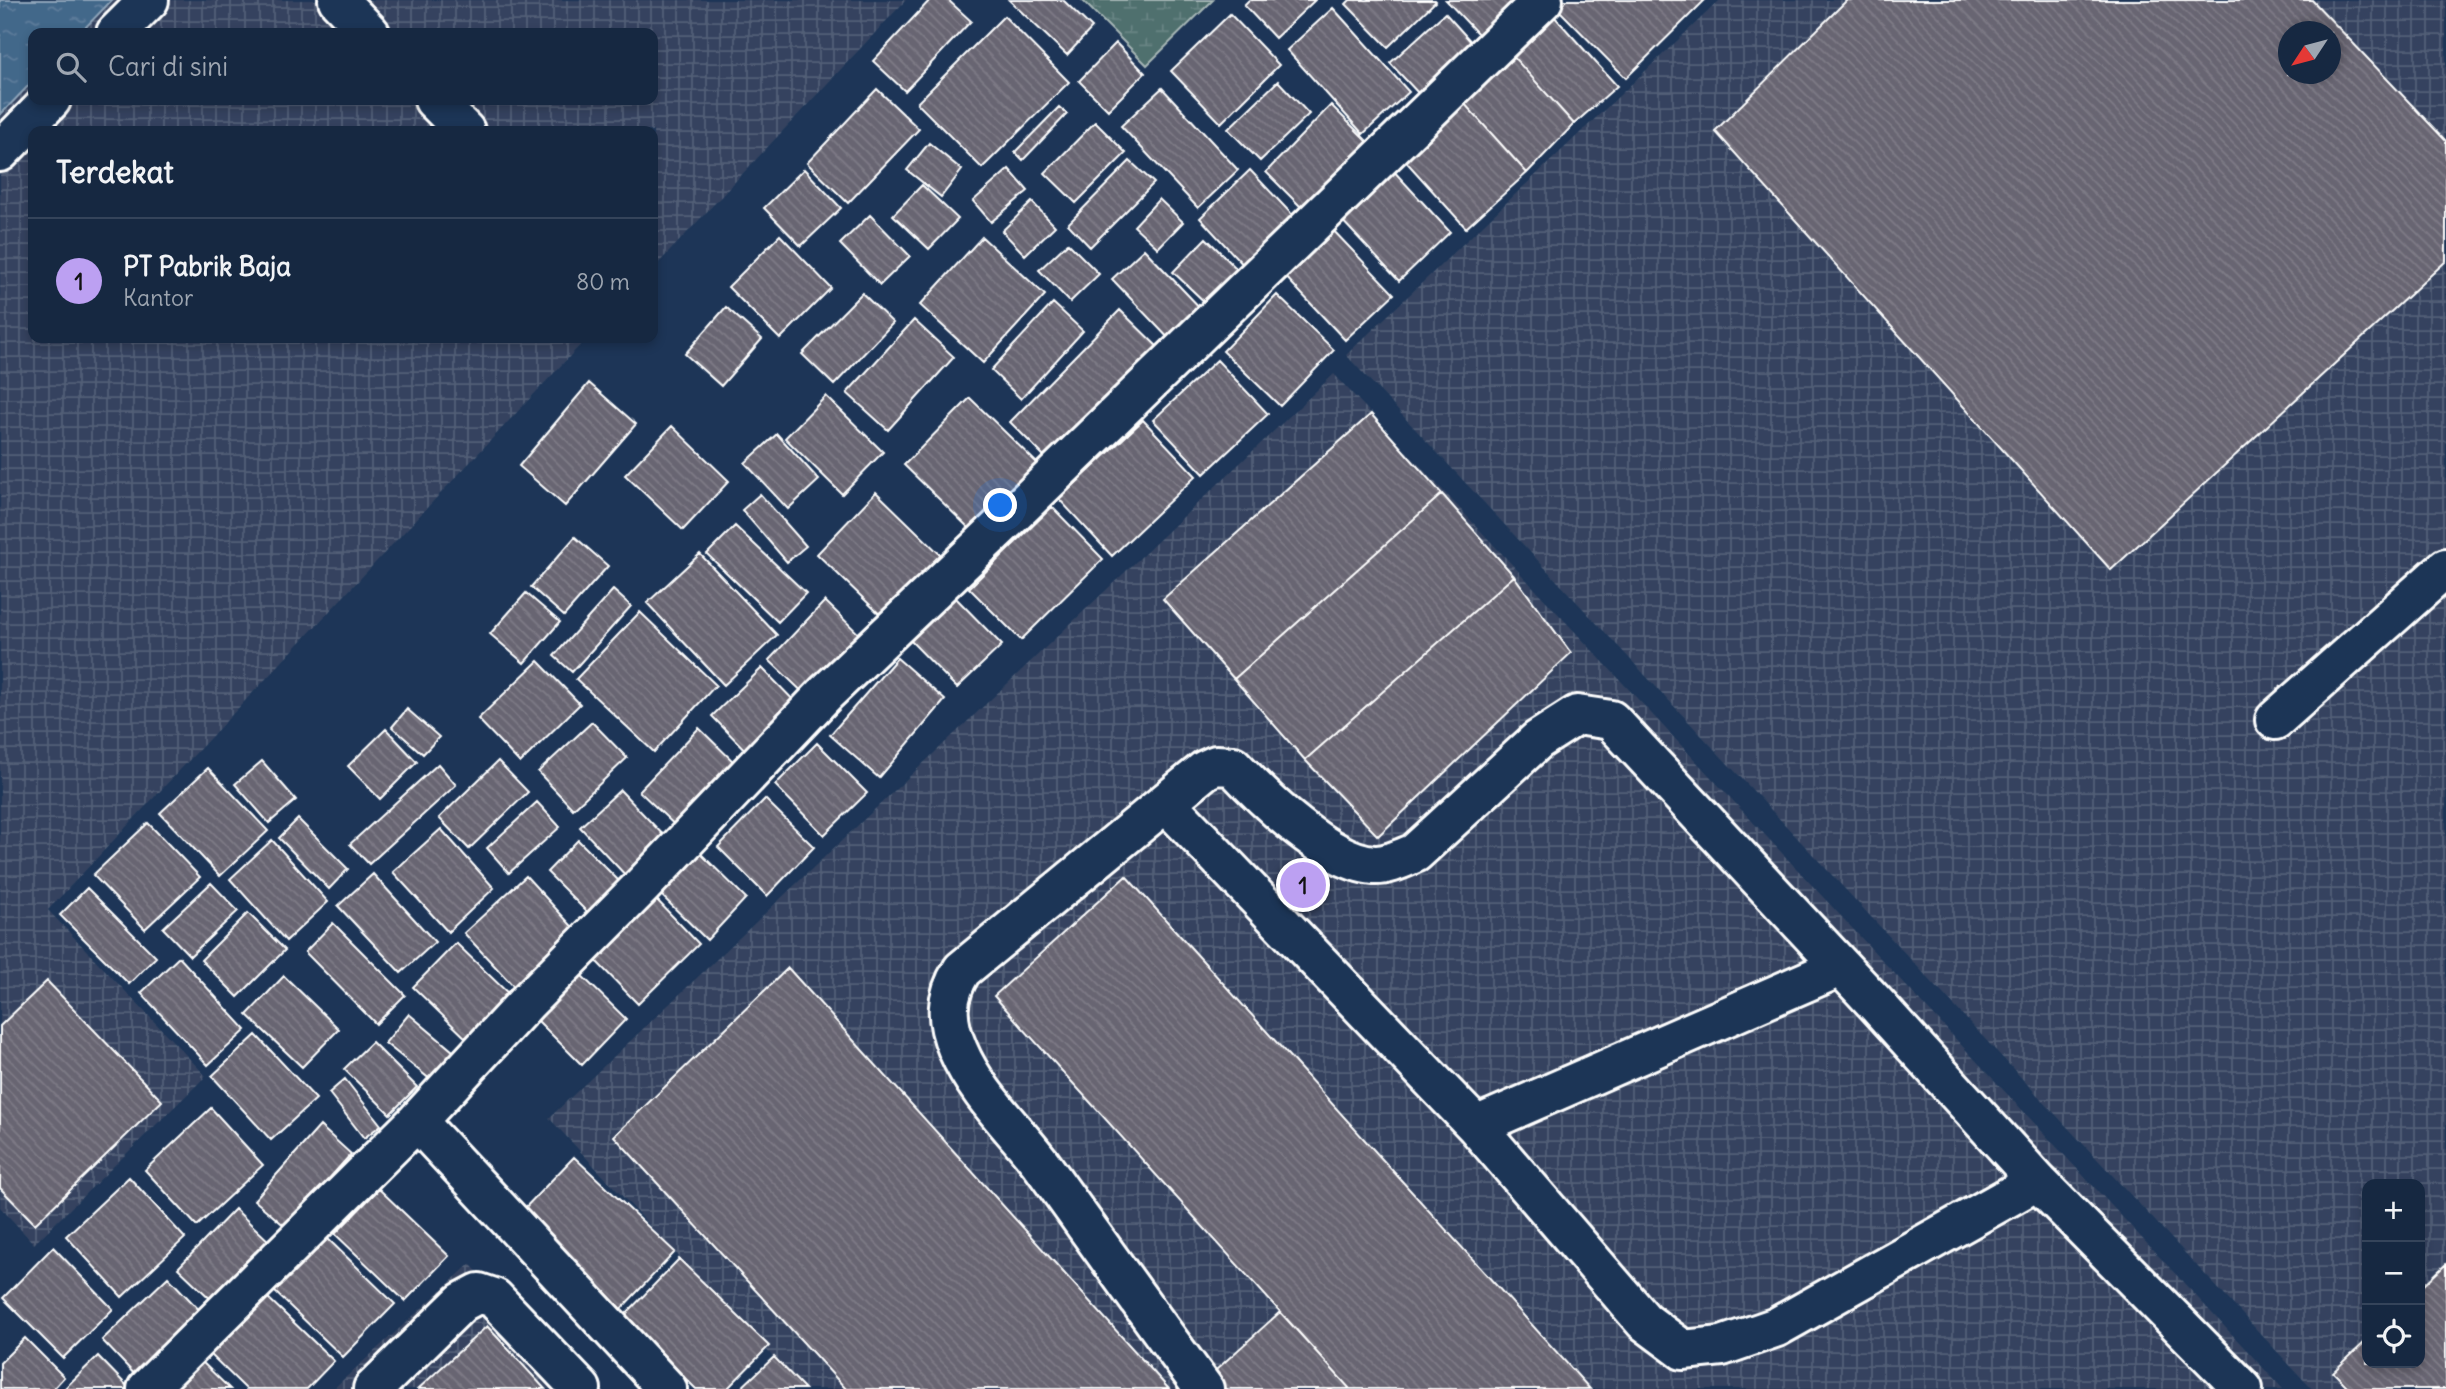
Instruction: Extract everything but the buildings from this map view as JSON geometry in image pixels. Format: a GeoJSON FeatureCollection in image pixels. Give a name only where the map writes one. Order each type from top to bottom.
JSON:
{"type":"FeatureCollection","features":[{"type":"Feature","properties":{"kind":"street"},"geometry":{"type":"LineString","coordinates":[[121,28],[149,0]]}},
{"type":"Feature","properties":{"kind":"street"},"geometry":{"type":"LineString","coordinates":[[338,0],[365,28]]}},
{"type":"Feature","properties":{"kind":"street"},"geometry":{"type":"LineString","coordinates":[[148,1389],[417,1121],[527,1002],[826,693],[1543,0]]}},
{"type":"Feature","properties":{"kind":"street"},"geometry":{"type":"LineString","coordinates":[[0,152],[46,105]]}},
{"type":"Feature","properties":{"kind":"street"},"geometry":{"type":"LineString","coordinates":[[439,105],[460,126]]}},
{"type":"Feature","properties":{"kind":"street"},"geometry":{"type":"LineString","coordinates":[[2275,720],[2446,568]]}},
{"type":"Feature","properties":{"kind":"street"},"geometry":{"type":"LineString","coordinates":[[1204,1389],[1123,1281],[1041,1164],[968,1073],[956,1047],[947,1012],[952,986],[962,970],[1205,770],[1216,765],[1233,766],[1259,794],[1334,854],[1374,865],[1415,853],[1538,740],[1577,715],[1611,720],[2037,1181],[2243,1389]]}},
{"type":"Feature","properties":{"kind":"street"},"geometry":{"type":"LineString","coordinates":[[1166,803],[1476,1126],[1644,1321],[1683,1350],[1722,1346],[1777,1327],[2037,1181]]}},
{"type":"Feature","properties":{"kind":"street"},"geometry":{"type":"LineString","coordinates":[[1476,1126],[1840,967]]}},
{"type":"Feature","properties":{"kind":"street"},"geometry":{"type":"LineString","coordinates":[[417,1121],[667,1389]]}},
{"type":"Feature","properties":{"kind":"street"},"geometry":{"type":"LineString","coordinates":[[373,1389],[462,1302],[478,1293],[494,1298],[581,1389]]}},
{"type":"Feature","properties":{"kind":"shaded area"},"geometry":{"type":"Polygon","coordinates":[[[112,0],[906,0],[658,264],[658,126],[28,126],[28,343],[582,343],[48,910],[206,1076],[34,1244],[0,1207],[0,115],[28,86],[28,105],[658,105],[658,28],[85,28],[112,0]]]}},
{"type":"Feature","properties":{"kind":"shaded area"},"geometry":{"type":"Polygon","coordinates":[[[1720,0],[2446,0],[2446,1389],[2312,1389],[1346,355],[1720,0]]]}},
{"type":"Feature","properties":{"kind":"shaded area"},"geometry":{"type":"Polygon","coordinates":[[[1334,374],[2283,1389],[803,1389],[549,1118],[1334,374]]]}},
{"type":"Feature","properties":{"kind":"shaded area"},"geometry":{"type":"Polygon","coordinates":[[[470,1264],[590,1389],[333,1389],[470,1264]]]}},
{"type":"Feature","properties":{"kind":"green space"},"geometry":{"type":"Polygon","coordinates":[[[1082,0],[1213,0],[1147,65],[1082,0]]]}},
{"type":"Feature","properties":{"kind":"water"},"geometry":{"type":"Polygon","coordinates":[[[0,0],[112,0],[85,28],[28,28],[28,86],[0,115],[0,0]]]}},
{"type":"Feature","properties":{"kind":"place","name":"PT Pabrik Baja"},"geometry":{"type":"Point","coordinates":[1303,885]}}]}
